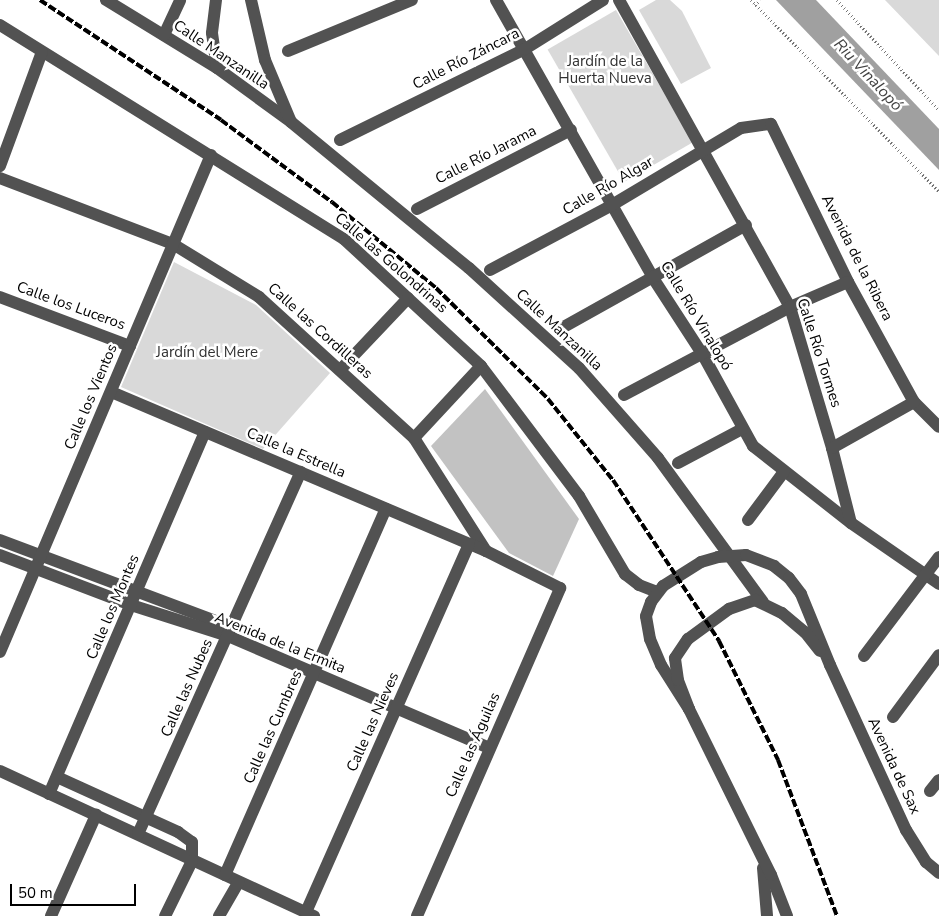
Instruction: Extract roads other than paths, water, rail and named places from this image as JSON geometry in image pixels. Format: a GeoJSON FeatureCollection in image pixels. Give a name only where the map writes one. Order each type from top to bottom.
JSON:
{"type":"FeatureCollection","features":[{"type":"Feature","properties":{"kind":"street","name":"Calle Manzanilla"},"geometry":{"type":"LineString","coordinates":[[106,0],[216,68],[291,122],[469,268],[579,368],[658,458],[731,555],[763,602]]}},
{"type":"Feature","properties":{"kind":"street"},"geometry":{"type":"LineString","coordinates":[[164,35],[180,0]]}},
{"type":"Feature","properties":{"kind":"street"},"geometry":{"type":"LineString","coordinates":[[216,0],[212,34],[216,68]]}},
{"type":"Feature","properties":{"kind":"street","name":"Calle Manzanilla"},"geometry":{"type":"LineString","coordinates":[[251,0],[265,60],[291,122]]}},
{"type":"Feature","properties":{"kind":"street"},"geometry":{"type":"LineString","coordinates":[[288,52],[412,0]]}},
{"type":"Feature","properties":{"kind":"street","name":"Calle Río Vinalopó"},"geometry":{"type":"LineString","coordinates":[[496,0],[525,48],[653,278],[703,355],[753,446],[783,472],[851,523],[939,584]]}},
{"type":"Feature","properties":{"kind":"street","name":"Calle Río Záncara"},"geometry":{"type":"LineString","coordinates":[[340,140],[525,48],[603,0]]}},
{"type":"Feature","properties":{"kind":"street","name":"Calle Río Tormes"},"geometry":{"type":"LineString","coordinates":[[619,0],[790,307],[832,448],[851,523]]}},
{"type":"Feature","properties":{"kind":"street","name":"Calle las Golondrinas"},"geometry":{"type":"LineString","coordinates":[[0,26],[344,239],[482,366],[579,496],[625,574],[638,585],[657,592]]}},
{"type":"Feature","properties":{"kind":"street"},"geometry":{"type":"LineString","coordinates":[[0,166],[42,52]]}},
{"type":"Feature","properties":{"kind":"street","name":"Avenida de la Ribera"},"geometry":{"type":"LineString","coordinates":[[741,128],[772,124],[848,282],[914,402],[939,427]]}},
{"type":"Feature","properties":{"kind":"street","name":"Calle Río Algar"},"geometry":{"type":"LineString","coordinates":[[490,270],[612,205],[741,128]]}},
{"type":"Feature","properties":{"kind":"street","name":"Calle Río Jarama"},"geometry":{"type":"LineString","coordinates":[[417,209],[571,130]]}},
{"type":"Feature","properties":{"kind":"street","name":"Calle los Vientos"},"geometry":{"type":"LineString","coordinates":[[0,652],[211,155]]}},
{"type":"Feature","properties":{"kind":"street","name":"Calle las Cordilleras"},"geometry":{"type":"LineString","coordinates":[[0,178],[173,244],[259,297],[414,438],[486,551]]}},
{"type":"Feature","properties":{"kind":"street"},"geometry":{"type":"LineString","coordinates":[[560,329],[746,225]]}},
{"type":"Feature","properties":{"kind":"street"},"geometry":{"type":"LineString","coordinates":[[624,395],[703,355],[790,307],[848,282]]}},
{"type":"Feature","properties":{"kind":"street","name":"Calle los Luceros"},"geometry":{"type":"LineString","coordinates":[[0,297],[130,346]]}},
{"type":"Feature","properties":{"kind":"street"},"geometry":{"type":"LineString","coordinates":[[340,370],[408,298]]}},
{"type":"Feature","properties":{"kind":"street"},"geometry":{"type":"LineString","coordinates":[[414,438],[482,366]]}},
{"type":"Feature","properties":{"kind":"street","name":"Calle la Estrella"},"geometry":{"type":"LineString","coordinates":[[111,392],[469,544]]}},
{"type":"Feature","properties":{"kind":"street"},"geometry":{"type":"LineString","coordinates":[[832,448],[914,402]]}},
{"type":"Feature","properties":{"kind":"street"},"geometry":{"type":"LineString","coordinates":[[678,463],[742,429]]}},
{"type":"Feature","properties":{"kind":"street","name":"Calle los Montes"},"geometry":{"type":"LineString","coordinates":[[49,794],[206,432]]}},
{"type":"Feature","properties":{"kind":"street","name":"Calle las Nubes"},"geometry":{"type":"LineString","coordinates":[[138,834],[300,472]]}},
{"type":"Feature","properties":{"kind":"street"},"geometry":{"type":"LineString","coordinates":[[748,520],[783,472]]}},
{"type":"Feature","properties":{"kind":"street","name":"Calle las Cumbres"},"geometry":{"type":"LineString","coordinates":[[225,875],[386,508]]}},
{"type":"Feature","properties":{"kind":"street","name":"Avenida de la Ermita"},"geometry":{"type":"LineString","coordinates":[[0,540],[137,592],[230,632],[315,673],[489,748]]}},
{"type":"Feature","properties":{"kind":"street"},"geometry":{"type":"LineString","coordinates":[[469,544],[486,551]]}},
{"type":"Feature","properties":{"kind":"street","name":"Calle las Nieves"},"geometry":{"type":"LineString","coordinates":[[310,914],[469,544]]}},
{"type":"Feature","properties":{"kind":"street","name":"Calle las Águilas"},"geometry":{"type":"LineString","coordinates":[[417,916],[560,588],[486,551]]}},
{"type":"Feature","properties":{"kind":"street","name":"Avenida de la Ermita"},"geometry":{"type":"LineString","coordinates":[[0,555],[131,605],[230,632]]}},
{"type":"Feature","properties":{"kind":"street"},"geometry":{"type":"LineString","coordinates":[[787,916],[760,853],[689,709],[655,653],[646,628],[646,616],[657,592],[701,562],[731,555],[760,558],[789,578],[808,608],[830,665]]}},
{"type":"Feature","properties":{"kind":"street"},"geometry":{"type":"LineString","coordinates":[[864,656],[939,558]]}},
{"type":"Feature","properties":{"kind":"street"},"geometry":{"type":"LineString","coordinates":[[689,709],[674,664],[680,648],[729,609],[746,601],[763,602],[805,632],[830,665]]}},
{"type":"Feature","properties":{"kind":"street"},"geometry":{"type":"LineString","coordinates":[[893,717],[939,655]]}},
{"type":"Feature","properties":{"kind":"street","name":"Avenida de Sax"},"geometry":{"type":"LineString","coordinates":[[830,665],[913,843],[926,862],[939,873]]}},
{"type":"Feature","properties":{"kind":"street"},"geometry":{"type":"LineString","coordinates":[[0,771],[310,914]]}},
{"type":"Feature","properties":{"kind":"street"},"geometry":{"type":"LineString","coordinates":[[57,777],[186,836],[192,842],[192,861],[165,916]]}},
{"type":"Feature","properties":{"kind":"street"},"geometry":{"type":"LineString","coordinates":[[930,791],[939,780]]}},
{"type":"Feature","properties":{"kind":"street"},"geometry":{"type":"LineString","coordinates":[[51,916],[96,815]]}},
{"type":"Feature","properties":{"kind":"street"},"geometry":{"type":"LineString","coordinates":[[760,853],[767,890],[767,916]]}},
{"type":"Feature","properties":{"kind":"street"},"geometry":{"type":"LineString","coordinates":[[219,916],[240,882]]}},
{"type":"Feature","properties":{"kind":"water","name":"Riu Vinalopó"},"geometry":{"type":"Polygon","coordinates":[[[776,0],[816,0],[939,129],[939,170],[776,0]]]}},
{"type":"Feature","properties":{"kind":"railway"},"geometry":{"type":"LineString","coordinates":[[40,0],[221,120],[332,202],[436,288],[548,399],[613,480],[719,641],[778,760],[837,916]]}},
{"type":"Feature","properties":{"kind":"park label","name":"Jardín de la Huerta Nueva"},"geometry":{"type":"Point","coordinates":[605,70]}},
{"type":"Feature","properties":{"kind":"park label","name":"Jardín del Mere"},"geometry":{"type":"Point","coordinates":[207,353]}}]}
